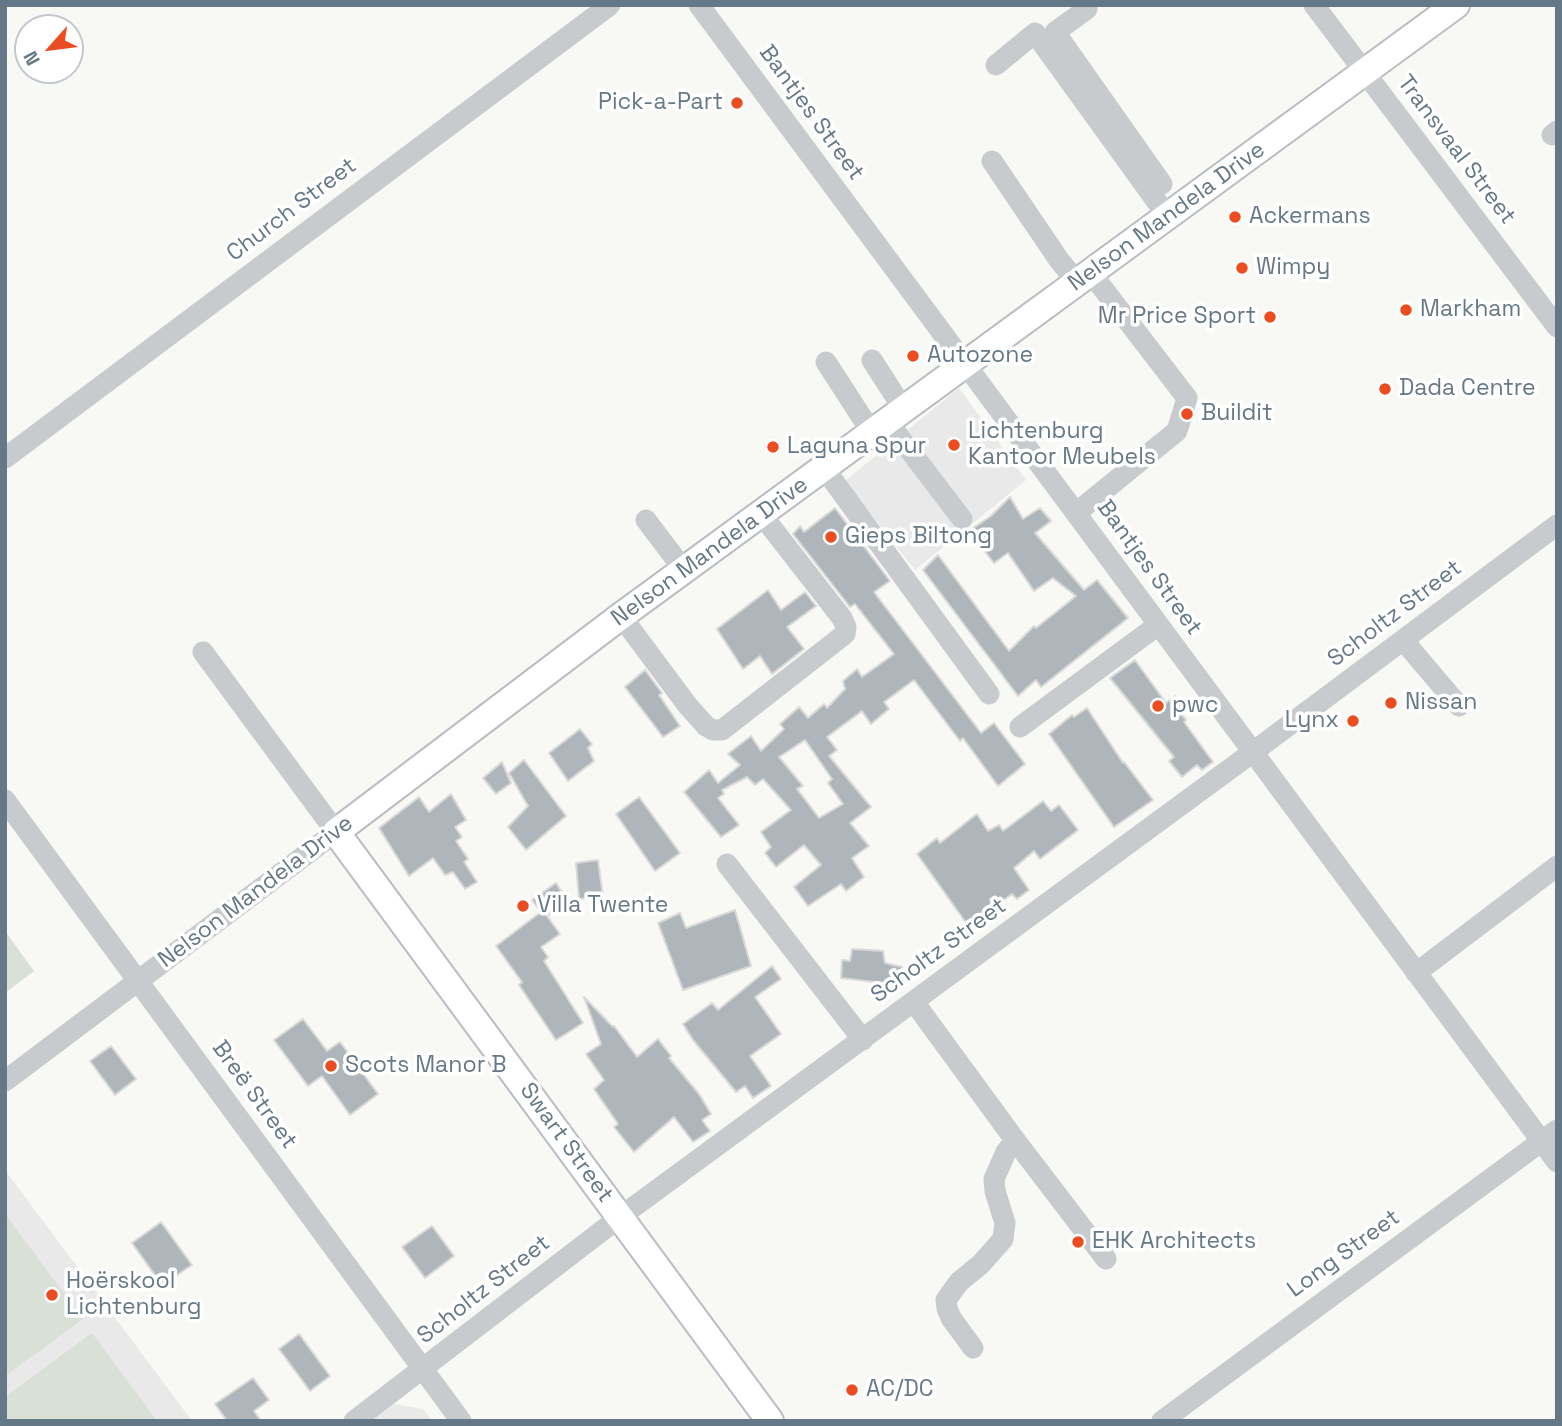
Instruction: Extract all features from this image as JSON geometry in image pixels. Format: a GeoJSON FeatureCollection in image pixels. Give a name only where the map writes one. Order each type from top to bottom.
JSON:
{"type":"FeatureCollection","features":[{"type":"Feature","properties":{"kind":"main road","name":"Nelson Mandela Drive"},"geometry":{"type":"LineString","coordinates":[[336,832],[621,616],[1456,5]]}},
{"type":"Feature","properties":{"kind":"main road","name":"Swart Street"},"geometry":{"type":"LineString","coordinates":[[336,832],[770,1421]]}},
{"type":"Feature","properties":{"kind":"street","name":"Church Street"},"geometry":{"type":"LineString","coordinates":[[5,458],[610,5]]}},
{"type":"Feature","properties":{"kind":"street","name":"Bantjes Street"},"geometry":{"type":"LineString","coordinates":[[699,5],[1416,973],[1549,1136],[1557,1162]]}},
{"type":"Feature","properties":{"kind":"street","name":"Transvaal Street"},"geometry":{"type":"LineString","coordinates":[[1314,5],[1557,327]]}},
{"type":"Feature","properties":{"kind":"street"},"geometry":{"type":"LineString","coordinates":[[1087,9],[1055,32],[1173,213]]}},
{"type":"Feature","properties":{"kind":"street"},"geometry":{"type":"LineString","coordinates":[[996,65],[1035,33],[1173,213]]}},
{"type":"Feature","properties":{"kind":"street"},"geometry":{"type":"LineString","coordinates":[[992,161],[1059,260],[1085,278],[1187,398],[1177,431],[1076,513]]}},
{"type":"Feature","properties":{"kind":"street"},"geometry":{"type":"LineString","coordinates":[[872,360],[888,422]]}},
{"type":"Feature","properties":{"kind":"street"},"geometry":{"type":"LineString","coordinates":[[826,362],[888,422],[962,519]]}},
{"type":"Feature","properties":{"kind":"street"},"geometry":{"type":"LineString","coordinates":[[824,468],[989,694]]}},
{"type":"Feature","properties":{"kind":"street"},"geometry":{"type":"LineString","coordinates":[[621,616],[706,726],[713,730],[722,730],[732,723],[845,634],[846,627],[842,618],[761,514]]}},
{"type":"Feature","properties":{"kind":"street"},"geometry":{"type":"LineString","coordinates":[[646,520],[684,570]]}},
{"type":"Feature","properties":{"kind":"street","name":"Scholtz Street"},"geometry":{"type":"LineString","coordinates":[[354,1421],[620,1217],[1557,525]]}},
{"type":"Feature","properties":{"kind":"street"},"geometry":{"type":"LineString","coordinates":[[1020,727],[1158,625]]}},
{"type":"Feature","properties":{"kind":"street"},"geometry":{"type":"LineString","coordinates":[[1404,640],[1459,706]]}},
{"type":"Feature","properties":{"kind":"street"},"geometry":{"type":"LineString","coordinates":[[203,652],[336,832]]}},
{"type":"Feature","properties":{"kind":"street","name":"Breë Street"},"geometry":{"type":"LineString","coordinates":[[5,800],[461,1421]]}},
{"type":"Feature","properties":{"kind":"street","name":"Nelson Mandela Drive"},"geometry":{"type":"LineString","coordinates":[[5,1081],[336,832]]}},
{"type":"Feature","properties":{"kind":"street"},"geometry":{"type":"LineString","coordinates":[[727,864],[863,1040]]}},
{"type":"Feature","properties":{"kind":"street"},"geometry":{"type":"LineString","coordinates":[[1416,973],[1557,866]]}},
{"type":"Feature","properties":{"kind":"street"},"geometry":{"type":"LineString","coordinates":[[914,1002],[1106,1259]]}},
{"type":"Feature","properties":{"kind":"street","name":"Long Street"},"geometry":{"type":"LineString","coordinates":[[1162,1421],[1549,1136]]}},
{"type":"Feature","properties":{"kind":"street"},"geometry":{"type":"LineString","coordinates":[[973,1348],[951,1318],[946,1300],[959,1282],[981,1264],[1003,1239],[1005,1223],[994,1179],[1006,1152],[1015,1140]]}},
{"type":"Feature","properties":{"kind":"shaded area"},"geometry":{"type":"Polygon","coordinates":[[[959,388],[1026,480],[915,570],[845,481],[959,388]]]}},
{"type":"Feature","properties":{"kind":"shaded area"},"geometry":{"type":"Polygon","coordinates":[[[5,931],[34,971],[5,993],[5,931]]]}},
{"type":"Feature","properties":{"kind":"shaded area","name":"Hoërskool Lichtenburg"},"geometry":{"type":"Polygon","coordinates":[[[5,1170],[192,1421],[5,1421],[5,1170]]]}},
{"type":"Feature","properties":{"kind":"shaded area"},"geometry":{"type":"Polygon","coordinates":[[[5,1214],[83,1319],[5,1376],[5,1214]]]}},
{"type":"Feature","properties":{"kind":"shaded area"},"geometry":{"type":"Polygon","coordinates":[[[92,1333],[157,1421],[5,1421],[5,1397],[92,1333]]]}},
{"type":"Feature","properties":{"kind":"shaded area"},"geometry":{"type":"Polygon","coordinates":[[[394,1404],[423,1409],[432,1421],[371,1421],[394,1404]]]}},
{"type":"Feature","properties":{"kind":"building"},"geometry":{"type":"Polygon","coordinates":[[[1010,497],[1023,519],[1040,508],[1051,521],[1035,533],[1084,590],[1097,580],[1128,618],[1041,687],[1036,680],[1018,696],[923,570],[938,555],[1009,651],[1034,626],[1036,628],[1076,596],[1053,578],[1034,591],[1008,553],[994,563],[969,531],[991,516],[1010,497]]]}},
{"type":"Feature","properties":{"kind":"building"},"geometry":{"type":"Polygon","coordinates":[[[835,508],[890,581],[874,592],[981,733],[994,723],[1025,764],[998,786],[963,738],[960,741],[914,680],[884,702],[889,709],[871,724],[862,711],[827,737],[837,750],[829,756],[871,807],[850,823],[869,846],[852,858],[864,877],[846,891],[841,884],[808,906],[794,887],[821,865],[804,845],[776,867],[765,853],[771,847],[761,832],[791,810],[763,779],[755,785],[747,777],[722,790],[724,794],[718,798],[739,825],[721,837],[684,792],[709,770],[718,783],[740,765],[728,754],[751,736],[761,751],[784,729],[780,724],[799,707],[808,718],[824,704],[827,708],[845,689],[843,681],[857,669],[862,677],[894,654],[855,604],[850,607],[793,534],[800,526],[804,532],[835,508]],[[805,740],[779,757],[803,786],[797,789],[819,818],[843,804],[828,783],[832,779],[805,740]]]}},
{"type":"Feature","properties":{"kind":"building"},"geometry":{"type":"Polygon","coordinates":[[[768,590],[781,610],[805,592],[816,606],[787,627],[804,649],[772,674],[760,656],[743,669],[717,629],[768,590]]]}},
{"type":"Feature","properties":{"kind":"building","name":"pwc"},"geometry":{"type":"Polygon","coordinates":[[[1135,660],[1166,703],[1175,696],[1186,710],[1180,713],[1186,720],[1184,722],[1213,762],[1202,770],[1197,765],[1182,777],[1169,761],[1174,757],[1110,678],[1135,660]]]}},
{"type":"Feature","properties":{"kind":"building"},"geometry":{"type":"Polygon","coordinates":[[[645,670],[662,693],[659,695],[680,726],[663,737],[625,687],[645,670]]]}},
{"type":"Feature","properties":{"kind":"building"},"geometry":{"type":"Polygon","coordinates":[[[1087,708],[1123,763],[1153,800],[1114,827],[1049,734],[1072,715],[1074,717],[1087,708]]]}},
{"type":"Feature","properties":{"kind":"building"},"geometry":{"type":"Polygon","coordinates":[[[580,729],[592,744],[588,748],[594,761],[568,781],[549,753],[580,729]]]}},
{"type":"Feature","properties":{"kind":"building"},"geometry":{"type":"Polygon","coordinates":[[[524,760],[566,816],[526,850],[508,827],[528,806],[509,773],[524,760]]]}},
{"type":"Feature","properties":{"kind":"building"},"geometry":{"type":"Polygon","coordinates":[[[502,762],[511,783],[496,794],[483,778],[502,762]]]}},
{"type":"Feature","properties":{"kind":"building"},"geometry":{"type":"Polygon","coordinates":[[[451,794],[466,820],[455,827],[462,837],[456,841],[468,859],[464,862],[477,882],[465,889],[453,872],[445,875],[433,858],[409,876],[379,828],[419,797],[429,812],[451,794]]]}},
{"type":"Feature","properties":{"kind":"building"},"geometry":{"type":"Polygon","coordinates":[[[639,797],[680,853],[655,871],[616,814],[639,797]]]}},
{"type":"Feature","properties":{"kind":"building"},"geometry":{"type":"Polygon","coordinates":[[[1043,801],[1051,811],[1059,805],[1078,830],[1040,859],[1034,851],[1014,868],[1029,890],[1017,899],[1012,894],[989,910],[995,917],[980,925],[977,918],[967,924],[917,854],[937,838],[940,843],[977,814],[988,831],[999,825],[1003,831],[1043,801]]]}},
{"type":"Feature","properties":{"kind":"building"},"geometry":{"type":"Polygon","coordinates":[[[598,860],[603,896],[579,899],[576,863],[598,860]]]}},
{"type":"Feature","properties":{"kind":"building"},"geometry":{"type":"Polygon","coordinates":[[[556,883],[568,902],[547,916],[560,934],[541,947],[548,957],[544,961],[583,1023],[556,1040],[519,985],[522,982],[496,946],[541,912],[532,900],[556,883]]]}},
{"type":"Feature","properties":{"kind":"building"},"geometry":{"type":"Polygon","coordinates":[[[735,910],[751,966],[683,990],[658,923],[680,913],[686,928],[735,910]]]}},
{"type":"Feature","properties":{"kind":"building"},"geometry":{"type":"Polygon","coordinates":[[[852,949],[883,951],[885,963],[902,967],[901,985],[841,978],[842,960],[850,961],[852,949]]]}},
{"type":"Feature","properties":{"kind":"building"},"geometry":{"type":"Polygon","coordinates":[[[772,966],[781,979],[755,997],[781,1034],[750,1056],[771,1086],[753,1098],[745,1086],[736,1092],[683,1024],[712,1003],[718,1010],[772,966]]]}},
{"type":"Feature","properties":{"kind":"building"},"geometry":{"type":"Polygon","coordinates":[[[584,997],[614,1026],[637,1057],[658,1039],[711,1114],[702,1120],[710,1131],[693,1142],[674,1117],[634,1152],[614,1127],[618,1124],[594,1089],[604,1080],[586,1054],[601,1044],[584,997]]]}},
{"type":"Feature","properties":{"kind":"building"},"geometry":{"type":"Polygon","coordinates":[[[303,1019],[327,1051],[340,1042],[378,1094],[350,1115],[322,1076],[308,1086],[274,1040],[303,1019]]]}},
{"type":"Feature","properties":{"kind":"building"},"geometry":{"type":"Polygon","coordinates":[[[111,1046],[136,1079],[115,1095],[90,1061],[111,1046]]]}},
{"type":"Feature","properties":{"kind":"building"},"geometry":{"type":"Polygon","coordinates":[[[161,1222],[192,1265],[162,1285],[132,1243],[161,1222]]]}},
{"type":"Feature","properties":{"kind":"building"},"geometry":{"type":"Polygon","coordinates":[[[432,1226],[454,1256],[425,1278],[402,1247],[432,1226]]]}},
{"type":"Feature","properties":{"kind":"building"},"geometry":{"type":"Polygon","coordinates":[[[299,1334],[330,1376],[310,1391],[279,1349],[299,1334]]]}},
{"type":"Feature","properties":{"kind":"building"},"geometry":{"type":"Polygon","coordinates":[[[253,1378],[269,1400],[254,1411],[261,1421],[227,1421],[215,1404],[253,1378]]]}},
{"type":"Feature","properties":{"kind":"place","name":"Pick-a-Part"},"geometry":{"type":"Point","coordinates":[737,103]}},
{"type":"Feature","properties":{"kind":"place","name":"Ackermans"},"geometry":{"type":"Point","coordinates":[1235,217]}},
{"type":"Feature","properties":{"kind":"place","name":"Wimpy"},"geometry":{"type":"Point","coordinates":[1242,268]}},
{"type":"Feature","properties":{"kind":"place","name":"Markham"},"geometry":{"type":"Point","coordinates":[1406,310]}},
{"type":"Feature","properties":{"kind":"place","name":"Mr Price Sport"},"geometry":{"type":"Point","coordinates":[1270,317]}},
{"type":"Feature","properties":{"kind":"place","name":"Autozone"},"geometry":{"type":"Point","coordinates":[913,356]}},
{"type":"Feature","properties":{"kind":"place","name":"Dada Centre"},"geometry":{"type":"Point","coordinates":[1385,389]}},
{"type":"Feature","properties":{"kind":"place","name":"Buildit"},"geometry":{"type":"Point","coordinates":[1187,414]}},
{"type":"Feature","properties":{"kind":"place","name":"Lichtenburg Kantoor Meubels"},"geometry":{"type":"Point","coordinates":[954,445]}},
{"type":"Feature","properties":{"kind":"place","name":"Laguna Spur"},"geometry":{"type":"Point","coordinates":[773,447]}},
{"type":"Feature","properties":{"kind":"place","name":"Gieps Biltong"},"geometry":{"type":"Point","coordinates":[831,537]}},
{"type":"Feature","properties":{"kind":"place","name":"Nissan"},"geometry":{"type":"Point","coordinates":[1391,703]}},
{"type":"Feature","properties":{"kind":"place","name":"pwc"},"geometry":{"type":"Point","coordinates":[1158,706]}},
{"type":"Feature","properties":{"kind":"place","name":"Lynx"},"geometry":{"type":"Point","coordinates":[1353,721]}},
{"type":"Feature","properties":{"kind":"place","name":"Villa Twente"},"geometry":{"type":"Point","coordinates":[523,906]}},
{"type":"Feature","properties":{"kind":"place","name":"Scots Manor B"},"geometry":{"type":"Point","coordinates":[331,1066]}},
{"type":"Feature","properties":{"kind":"place","name":"EHK Architects"},"geometry":{"type":"Point","coordinates":[1078,1242]}},
{"type":"Feature","properties":{"kind":"place","name":"Hoërskool Lichtenburg"},"geometry":{"type":"Point","coordinates":[52,1295]}},
{"type":"Feature","properties":{"kind":"place","name":"AC/DC"},"geometry":{"type":"Point","coordinates":[852,1390]}}]}
